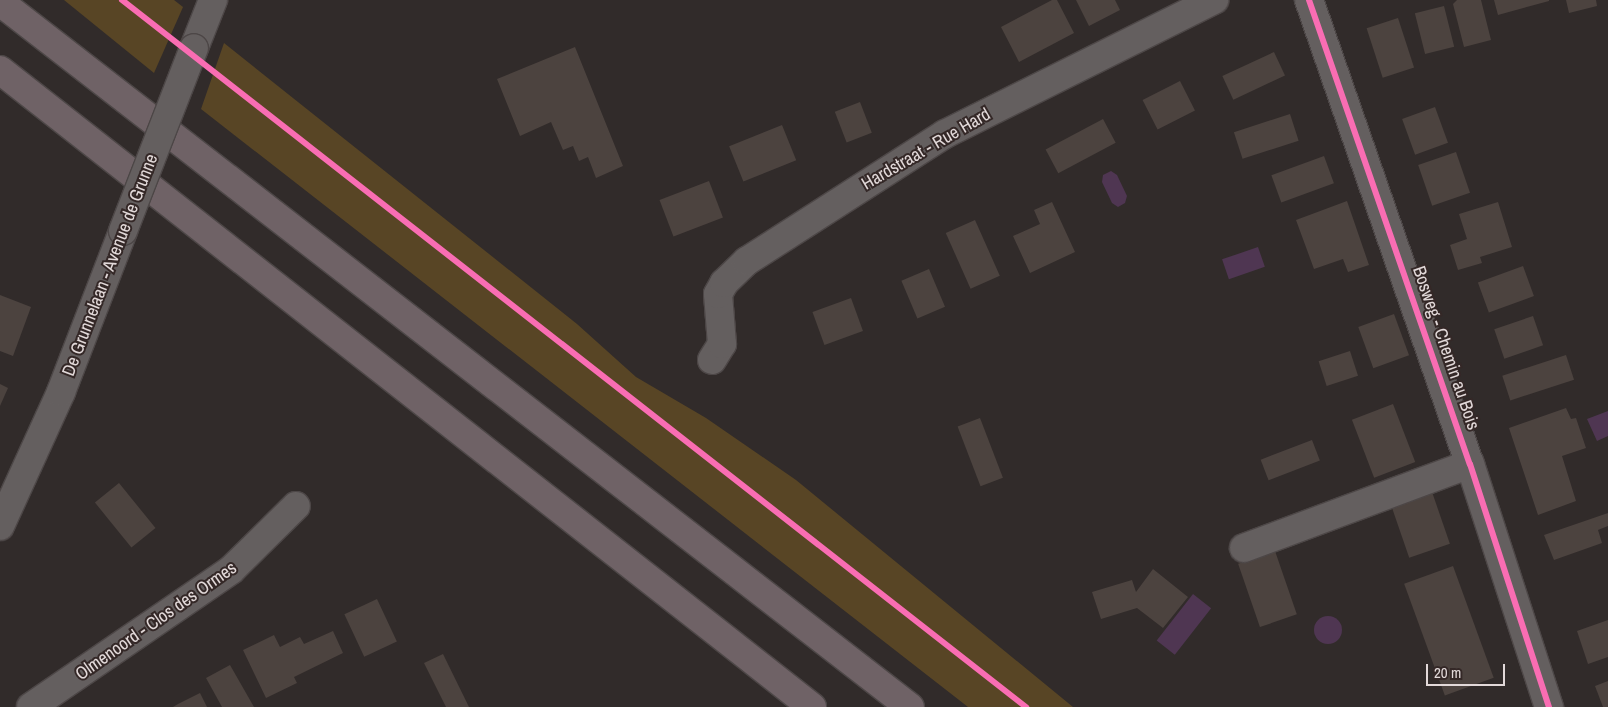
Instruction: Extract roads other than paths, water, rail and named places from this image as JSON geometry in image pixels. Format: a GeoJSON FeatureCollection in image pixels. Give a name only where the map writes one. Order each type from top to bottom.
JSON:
{"type":"FeatureCollection","features":[{"type":"Feature","properties":{"kind":"highway"},"geometry":{"type":"LineString","coordinates":[[0,2],[910,707]]}},
{"type":"Feature","properties":{"kind":"highway"},"geometry":{"type":"LineString","coordinates":[[0,70],[812,707]]}},
{"type":"Feature","properties":{"kind":"street","name":"De Grunnelaan - Avenue de Grunne"},"geometry":{"type":"LineString","coordinates":[[0,526],[61,392],[213,0]]}},
{"type":"Feature","properties":{"kind":"street","name":"Hardstraat - Rue Hard"},"geometry":{"type":"LineString","coordinates":[[712,360],[722,344],[718,294],[724,283],[747,261],[945,134],[1214,0]]}},
{"type":"Feature","properties":{"kind":"street","name":"Bosweg - Chemin au Bois"},"geometry":{"type":"LineString","coordinates":[[1310,0],[1470,464],[1549,707]]}},
{"type":"Feature","properties":{"kind":"street"},"geometry":{"type":"LineString","coordinates":[[1244,548],[1470,464]]}},
{"type":"Feature","properties":{"kind":"street","name":"Olmenoord - Clos des Ormes"},"geometry":{"type":"LineString","coordinates":[[31,707],[231,570],[296,506]]}}]}
